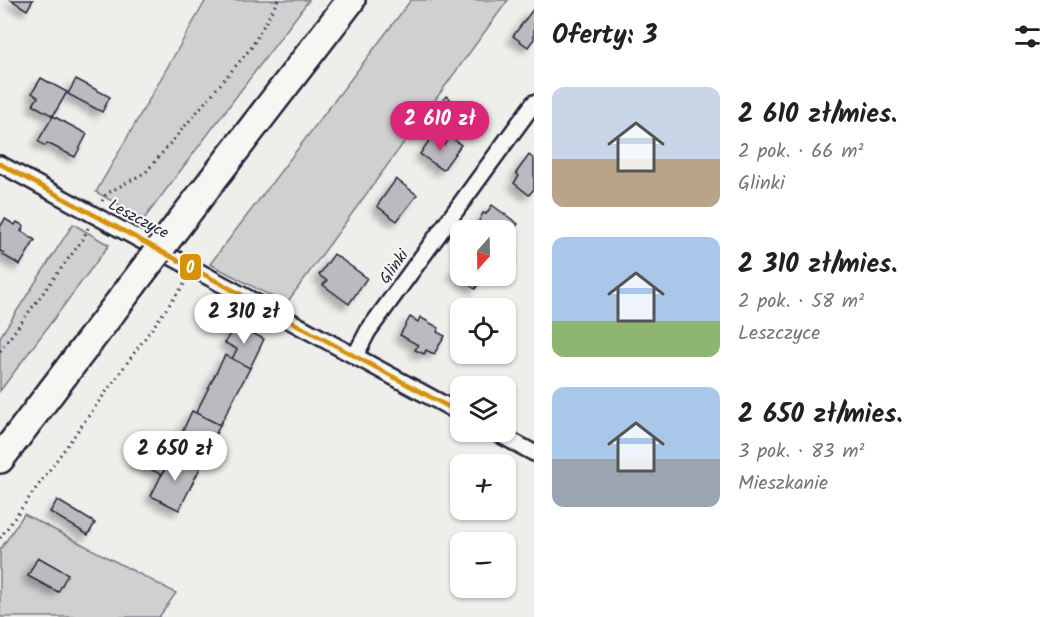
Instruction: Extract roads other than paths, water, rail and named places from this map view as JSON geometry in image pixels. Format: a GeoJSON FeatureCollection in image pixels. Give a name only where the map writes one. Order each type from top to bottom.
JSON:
{"type":"FeatureCollection","features":[{"type":"Feature","properties":{"kind":"highway"},"geometry":{"type":"LineString","coordinates":[[0,459],[351,0]]}},
{"type":"Feature","properties":{"kind":"street","name":"Glinki"},"geometry":{"type":"LineString","coordinates":[[355,356],[368,331],[534,103]]}},
{"type":"Feature","properties":{"kind":"street","name":"Leszczyce"},"geometry":{"type":"LineString","coordinates":[[0,164],[355,356]]}},
{"type":"Feature","properties":{"kind":"street"},"geometry":{"type":"LineString","coordinates":[[355,356],[450,408]]}},
{"type":"Feature","properties":{"kind":"street"},"geometry":{"type":"LineString","coordinates":[[514,442],[534,453]]}}]}
